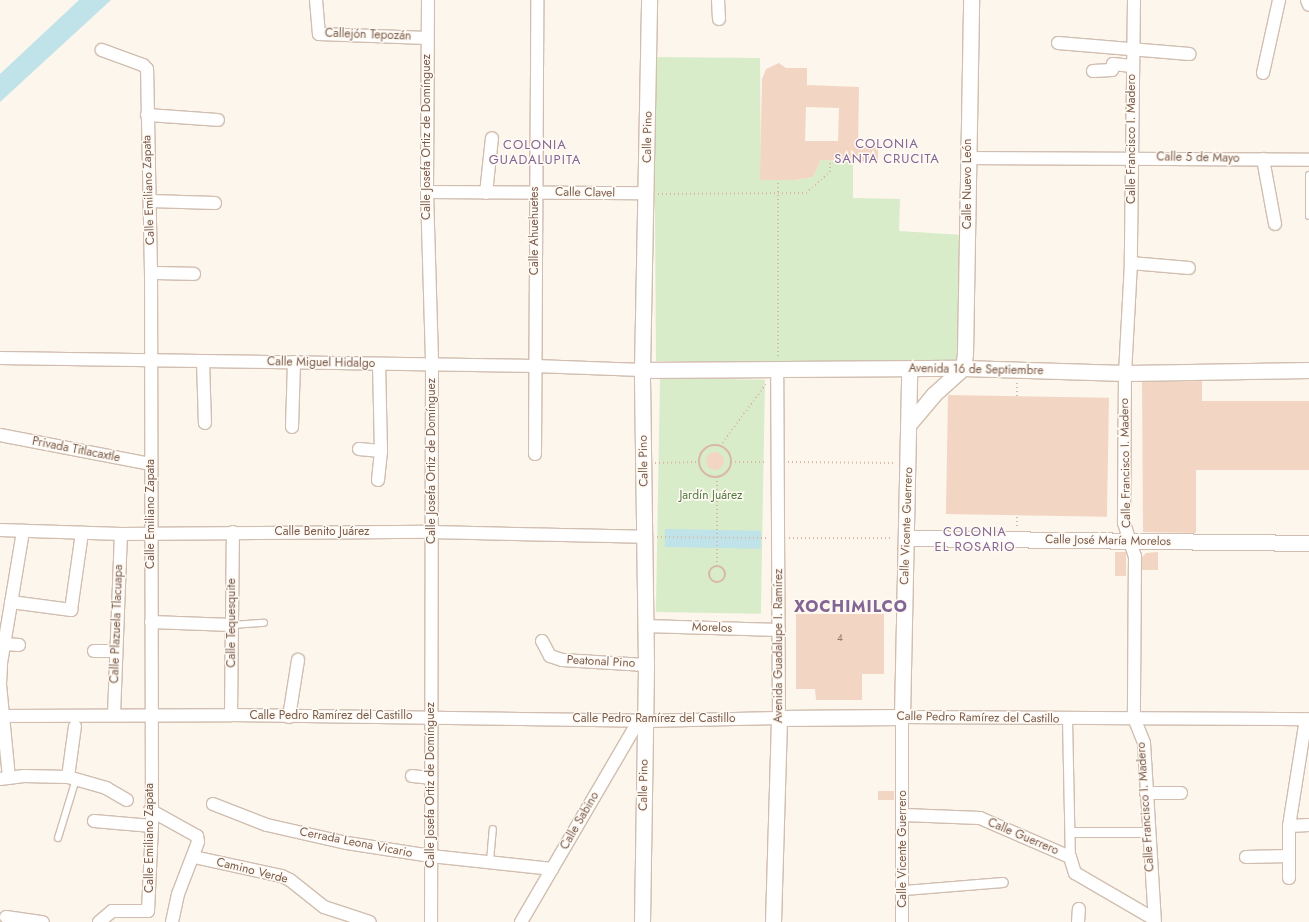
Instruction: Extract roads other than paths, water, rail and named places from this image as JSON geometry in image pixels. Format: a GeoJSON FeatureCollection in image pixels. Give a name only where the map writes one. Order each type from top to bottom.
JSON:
{"type":"FeatureCollection","features":[{"type":"Feature","properties":{"kind":"street","name":"Callejón Tepozán"},"geometry":{"type":"LineString","coordinates":[[316,0],[317,29],[319,34],[427,38]]}},
{"type":"Feature","properties":{"kind":"street","name":"Calle Josefa Ortiz de Domínguez"},"geometry":{"type":"LineString","coordinates":[[428,0],[427,192],[432,364],[431,922]]}},
{"type":"Feature","properties":{"kind":"street","name":"Calle Ahuehuetes"},"geometry":{"type":"LineString","coordinates":[[534,454],[537,0]]}},
{"type":"Feature","properties":{"kind":"street","name":"Calle Pino"},"geometry":{"type":"LineString","coordinates":[[642,922],[642,721],[646,664],[642,370],[647,193],[649,0]]}},
{"type":"Feature","properties":{"kind":"street"},"geometry":{"type":"LineString","coordinates":[[718,0],[719,19]]}},
{"type":"Feature","properties":{"kind":"street","name":"Calle Nuevo León"},"geometry":{"type":"LineString","coordinates":[[963,368],[968,235],[971,0]]}},
{"type":"Feature","properties":{"kind":"street","name":"Calle Francisco I. Madero"},"geometry":{"type":"LineString","coordinates":[[1134,0],[1132,66],[1133,157],[1131,263],[1125,373],[1124,523],[1129,542],[1135,556],[1134,718],[1144,742],[1148,832],[1155,921]]}},
{"type":"Feature","properties":{"kind":"street"},"geometry":{"type":"LineString","coordinates":[[1263,73],[1279,0]]}},
{"type":"Feature","properties":{"kind":"street"},"geometry":{"type":"LineString","coordinates":[[1307,0],[1309,5]]}},
{"type":"Feature","properties":{"kind":"street"},"geometry":{"type":"LineString","coordinates":[[1058,43],[1133,51],[1190,54]]}},
{"type":"Feature","properties":{"kind":"street","name":"Calle Emiliano Zapata"},"geometry":{"type":"LineString","coordinates":[[99,922],[112,911],[148,912],[152,826],[150,810],[151,273],[147,70],[143,64],[102,50]]}},
{"type":"Feature","properties":{"kind":"street"},"geometry":{"type":"LineString","coordinates":[[1093,70],[1112,70],[1113,64],[1132,66]]}},
{"type":"Feature","properties":{"kind":"street"},"geometry":{"type":"LineString","coordinates":[[147,115],[218,120]]}},
{"type":"Feature","properties":{"kind":"street"},"geometry":{"type":"LineString","coordinates":[[486,193],[492,138]]}},
{"type":"Feature","properties":{"kind":"street","name":"Calle 5 de Mayo"},"geometry":{"type":"LineString","coordinates":[[968,158],[1133,157],[1309,160]]}},
{"type":"Feature","properties":{"kind":"street"},"geometry":{"type":"LineString","coordinates":[[1263,159],[1275,224]]}},
{"type":"Feature","properties":{"kind":"street","name":"Calle Clavel"},"geometry":{"type":"LineString","coordinates":[[427,192],[647,193]]}},
{"type":"Feature","properties":{"kind":"street"},"geometry":{"type":"LineString","coordinates":[[150,202],[215,203]]}},
{"type":"Feature","properties":{"kind":"street"},"geometry":{"type":"LineString","coordinates":[[1131,263],[1189,268]]}},
{"type":"Feature","properties":{"kind":"street"},"geometry":{"type":"LineString","coordinates":[[151,273],[194,274]]}},
{"type":"Feature","properties":{"kind":"street","name":"Calle Miguel Hidalgo"},"geometry":{"type":"LineString","coordinates":[[0,358],[432,364],[642,370]]}},
{"type":"Feature","properties":{"kind":"street"},"geometry":{"type":"LineString","coordinates":[[203,361],[206,423]]}},
{"type":"Feature","properties":{"kind":"street"},"geometry":{"type":"LineString","coordinates":[[292,427],[294,362]]}},
{"type":"Feature","properties":{"kind":"street"},"geometry":{"type":"LineString","coordinates":[[378,364],[381,451],[378,480]]}},
{"type":"Feature","properties":{"kind":"street"},"geometry":{"type":"LineString","coordinates":[[909,424],[934,394],[963,368]]}},
{"type":"Feature","properties":{"kind":"street","name":"Avenida 16 de Septiembre"},"geometry":{"type":"LineString","coordinates":[[642,370],[963,368],[1125,373],[1309,370]]}},
{"type":"Feature","properties":{"kind":"street","name":"Avenida Guadalupe I. Ramírez"},"geometry":{"type":"LineString","coordinates":[[774,922],[779,718],[778,369]]}},
{"type":"Feature","properties":{"kind":"street","name":"Calle Vicente Guerrero"},"geometry":{"type":"LineString","coordinates":[[902,922],[904,890],[904,815],[902,717],[909,369]]}},
{"type":"Feature","properties":{"kind":"street","name":"Privada Titlacaxtle"},"geometry":{"type":"LineString","coordinates":[[0,435],[151,464]]}},
{"type":"Feature","properties":{"kind":"street"},"geometry":{"type":"LineString","coordinates":[[359,449],[381,451]]}},
{"type":"Feature","properties":{"kind":"street","name":"Calle Benito Juárez"},"geometry":{"type":"LineString","coordinates":[[0,530],[121,534],[233,532],[431,532],[645,537]]}},
{"type":"Feature","properties":{"kind":"street"},"geometry":{"type":"LineString","coordinates":[[22,530],[0,684],[4,778],[72,778],[106,788],[127,800]]}},
{"type":"Feature","properties":{"kind":"street","name":"Calle Tequesquite"},"geometry":{"type":"LineString","coordinates":[[231,715],[233,532]]}},
{"type":"Feature","properties":{"kind":"street"},"geometry":{"type":"LineString","coordinates":[[12,602],[71,610],[82,533]]}},
{"type":"Feature","properties":{"kind":"street","name":"Calle Plazuela Tlacuapa"},"geometry":{"type":"LineString","coordinates":[[114,715],[121,534]]}},
{"type":"Feature","properties":{"kind":"street","name":"Calle José María Morelos"},"geometry":{"type":"LineString","coordinates":[[906,538],[1129,542],[1309,543]]}},
{"type":"Feature","properties":{"kind":"street"},"geometry":{"type":"LineString","coordinates":[[151,622],[232,625]]}},
{"type":"Feature","properties":{"kind":"street","name":"Morelos"},"geometry":{"type":"LineString","coordinates":[[645,626],[779,630]]}},
{"type":"Feature","properties":{"kind":"street","name":"Peatonal Pino"},"geometry":{"type":"LineString","coordinates":[[542,641],[550,656],[562,660],[646,664]]}},
{"type":"Feature","properties":{"kind":"street"},"geometry":{"type":"LineString","coordinates":[[5,644],[19,645]]}},
{"type":"Feature","properties":{"kind":"street"},"geometry":{"type":"LineString","coordinates":[[94,651],[116,651]]}},
{"type":"Feature","properties":{"kind":"street"},"geometry":{"type":"LineString","coordinates":[[289,718],[298,660]]}},
{"type":"Feature","properties":{"kind":"street","name":"Calle Pedro Ramírez del Castillo"},"geometry":{"type":"LineString","coordinates":[[2,716],[231,715],[289,718],[431,716],[642,721],[902,717],[1308,719]]}},
{"type":"Feature","properties":{"kind":"street"},"geometry":{"type":"LineString","coordinates":[[1067,719],[1070,857],[1075,873],[1155,921]]}},
{"type":"Feature","properties":{"kind":"street"},"geometry":{"type":"LineString","coordinates":[[1289,878],[1289,826],[1308,719]]}},
{"type":"Feature","properties":{"kind":"street","name":"Calle Sabino"},"geometry":{"type":"LineString","coordinates":[[520,922],[642,721]]}},
{"type":"Feature","properties":{"kind":"street"},"geometry":{"type":"LineString","coordinates":[[72,778],[75,726]]}},
{"type":"Feature","properties":{"kind":"street"},"geometry":{"type":"LineString","coordinates":[[412,776],[431,778]]}},
{"type":"Feature","properties":{"kind":"street"},"geometry":{"type":"LineString","coordinates":[[1146,793],[1181,793]]}},
{"type":"Feature","properties":{"kind":"street","name":"Cerrada Leona Vicario"},"geometry":{"type":"LineString","coordinates":[[213,804],[267,825],[347,843],[431,856],[490,861],[552,869]]}},
{"type":"Feature","properties":{"kind":"street"},"geometry":{"type":"LineString","coordinates":[[150,810],[197,836],[198,842],[194,858],[178,894],[172,922]]}},
{"type":"Feature","properties":{"kind":"street","name":"Calle Guerrero"},"geometry":{"type":"LineString","coordinates":[[904,815],[980,818],[1070,857]]}},
{"type":"Feature","properties":{"kind":"street"},"geometry":{"type":"LineString","coordinates":[[94,821],[152,826]]}},
{"type":"Feature","properties":{"kind":"street"},"geometry":{"type":"LineString","coordinates":[[1289,826],[1309,825]]}},
{"type":"Feature","properties":{"kind":"street"},"geometry":{"type":"LineString","coordinates":[[1070,832],[1148,832]]}},
{"type":"Feature","properties":{"kind":"street"},"geometry":{"type":"LineString","coordinates":[[1246,857],[1289,856]]}},
{"type":"Feature","properties":{"kind":"street","name":"Camino Verde"},"geometry":{"type":"LineString","coordinates":[[194,858],[282,876],[290,880],[324,907],[370,922]]}},
{"type":"Feature","properties":{"kind":"street"},"geometry":{"type":"LineString","coordinates":[[904,890],[1003,882]]}},
{"type":"Feature","properties":{"kind":"street"},"geometry":{"type":"LineString","coordinates":[[1078,922],[1079,909]]}},
{"type":"Feature","properties":{"kind":"street"},"geometry":{"type":"LineString","coordinates":[[6,917],[39,922]]}},
{"type":"Feature","properties":{"kind":"lane"},"geometry":{"type":"LineString","coordinates":[[1309,176],[1309,216]]}},
{"type":"Feature","properties":{"kind":"lane"},"geometry":{"type":"LineString","coordinates":[[232,625],[264,623]]}},
{"type":"Feature","properties":{"kind":"lane"},"geometry":{"type":"LineString","coordinates":[[58,838],[72,778]]}},
{"type":"Feature","properties":{"kind":"lane"},"geometry":{"type":"LineString","coordinates":[[490,861],[493,829]]}},
{"type":"Feature","properties":{"kind":"water"},"geometry":{"type":"Polygon","coordinates":[[[79,0],[111,0],[0,102],[0,74],[79,0]]]}},
{"type":"Feature","properties":{"kind":"water"},"geometry":{"type":"Polygon","coordinates":[[[665,529],[761,531],[761,549],[665,547],[665,529]]]}},
{"type":"Feature","properties":{"kind":"district","name":"COLONIA SANTA CRUCITA"},"geometry":{"type":"Point","coordinates":[887,152]}},
{"type":"Feature","properties":{"kind":"district","name":"COLONIA GUADALUPITA"},"geometry":{"type":"Point","coordinates":[535,154]}},
{"type":"Feature","properties":{"kind":"district","name":"COLONIA EL ROSARIO"},"geometry":{"type":"Point","coordinates":[975,540]}},
{"type":"Feature","properties":{"kind":"district","name":"XOCHIMILCO"},"geometry":{"type":"Point","coordinates":[851,607]}},
{"type":"Feature","properties":{"kind":"park label","name":"Jardín Juárez"},"geometry":{"type":"Point","coordinates":[711,496]}}]}
